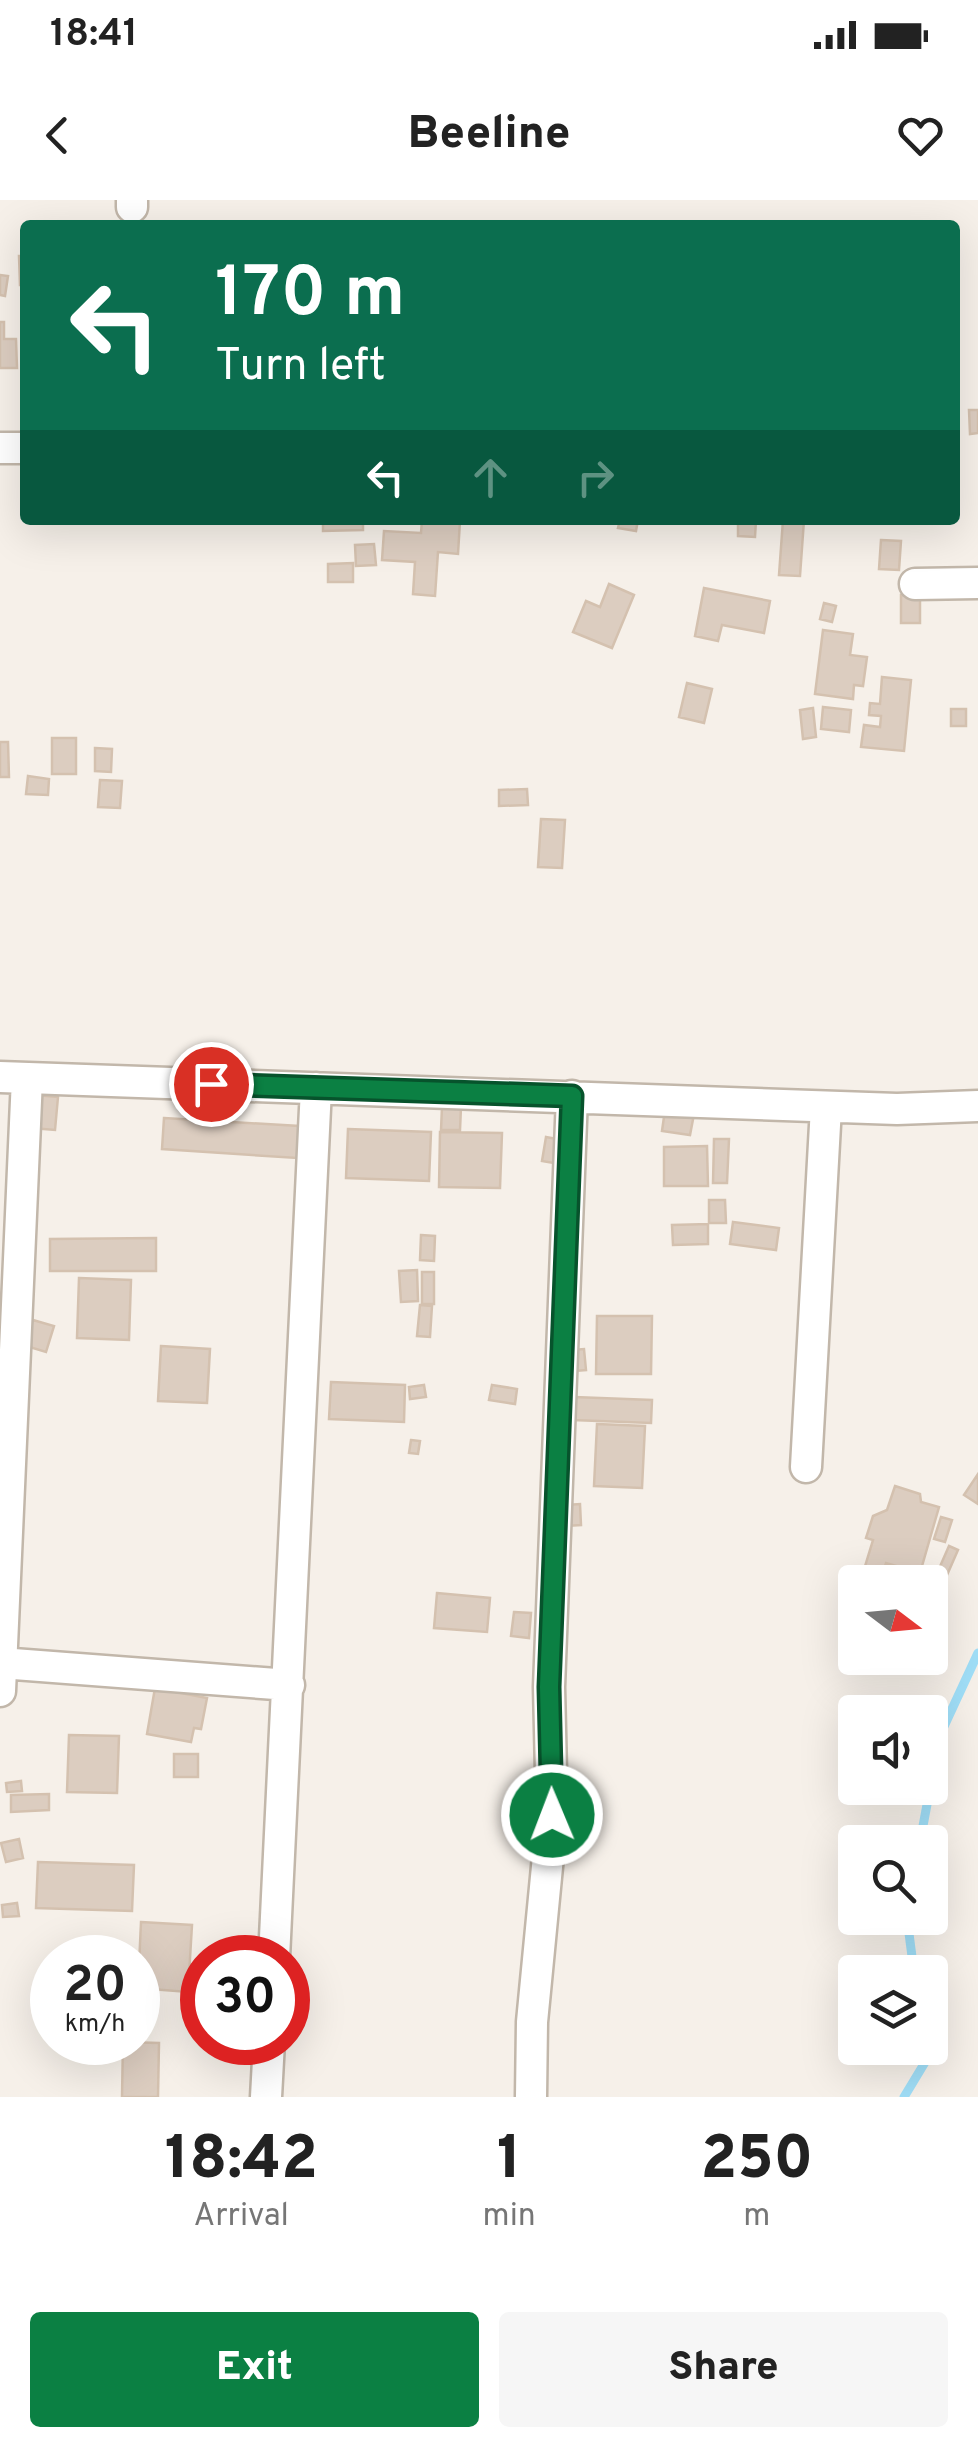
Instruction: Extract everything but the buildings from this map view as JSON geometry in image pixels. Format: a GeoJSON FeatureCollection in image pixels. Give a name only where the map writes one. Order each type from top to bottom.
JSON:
{"type":"FeatureCollection","features":[{"type":"Feature","properties":{"kind":"street"},"geometry":{"type":"LineString","coordinates":[[915,584],[978,583]]}},
{"type":"Feature","properties":{"kind":"street"},"geometry":{"type":"LineString","coordinates":[[289,1685],[0,1672],[14,1078],[826,1107],[978,1106]]}},
{"type":"Feature","properties":{"kind":"street"},"geometry":{"type":"LineString","coordinates":[[275,1935],[316,1088]]}},
{"type":"Feature","properties":{"kind":"street"},"geometry":{"type":"LineString","coordinates":[[531,2097],[532,2022],[552,1815],[549,1687],[572,1096]]}},
{"type":"Feature","properties":{"kind":"street"},"geometry":{"type":"LineString","coordinates":[[806,1467],[826,1107]]}},
{"type":"Feature","properties":{"kind":"street"},"geometry":{"type":"LineString","coordinates":[[266,2097],[268,2065]]}},
{"type":"Feature","properties":{"kind":"waterway"},"geometry":{"type":"LineString","coordinates":[[923,1825],[940,1735],[978,1653]]}},
{"type":"Feature","properties":{"kind":"waterway"},"geometry":{"type":"LineString","coordinates":[[909,1935],[912,1955]]}},
{"type":"Feature","properties":{"kind":"waterway"},"geometry":{"type":"LineString","coordinates":[[904,2097],[923,2065]]}},
{"type":"Feature","properties":{"kind":"route"},"geometry":{"type":"LineString","coordinates":[[211,1084],[572,1096],[549,1687],[552,1815]]}}]}
